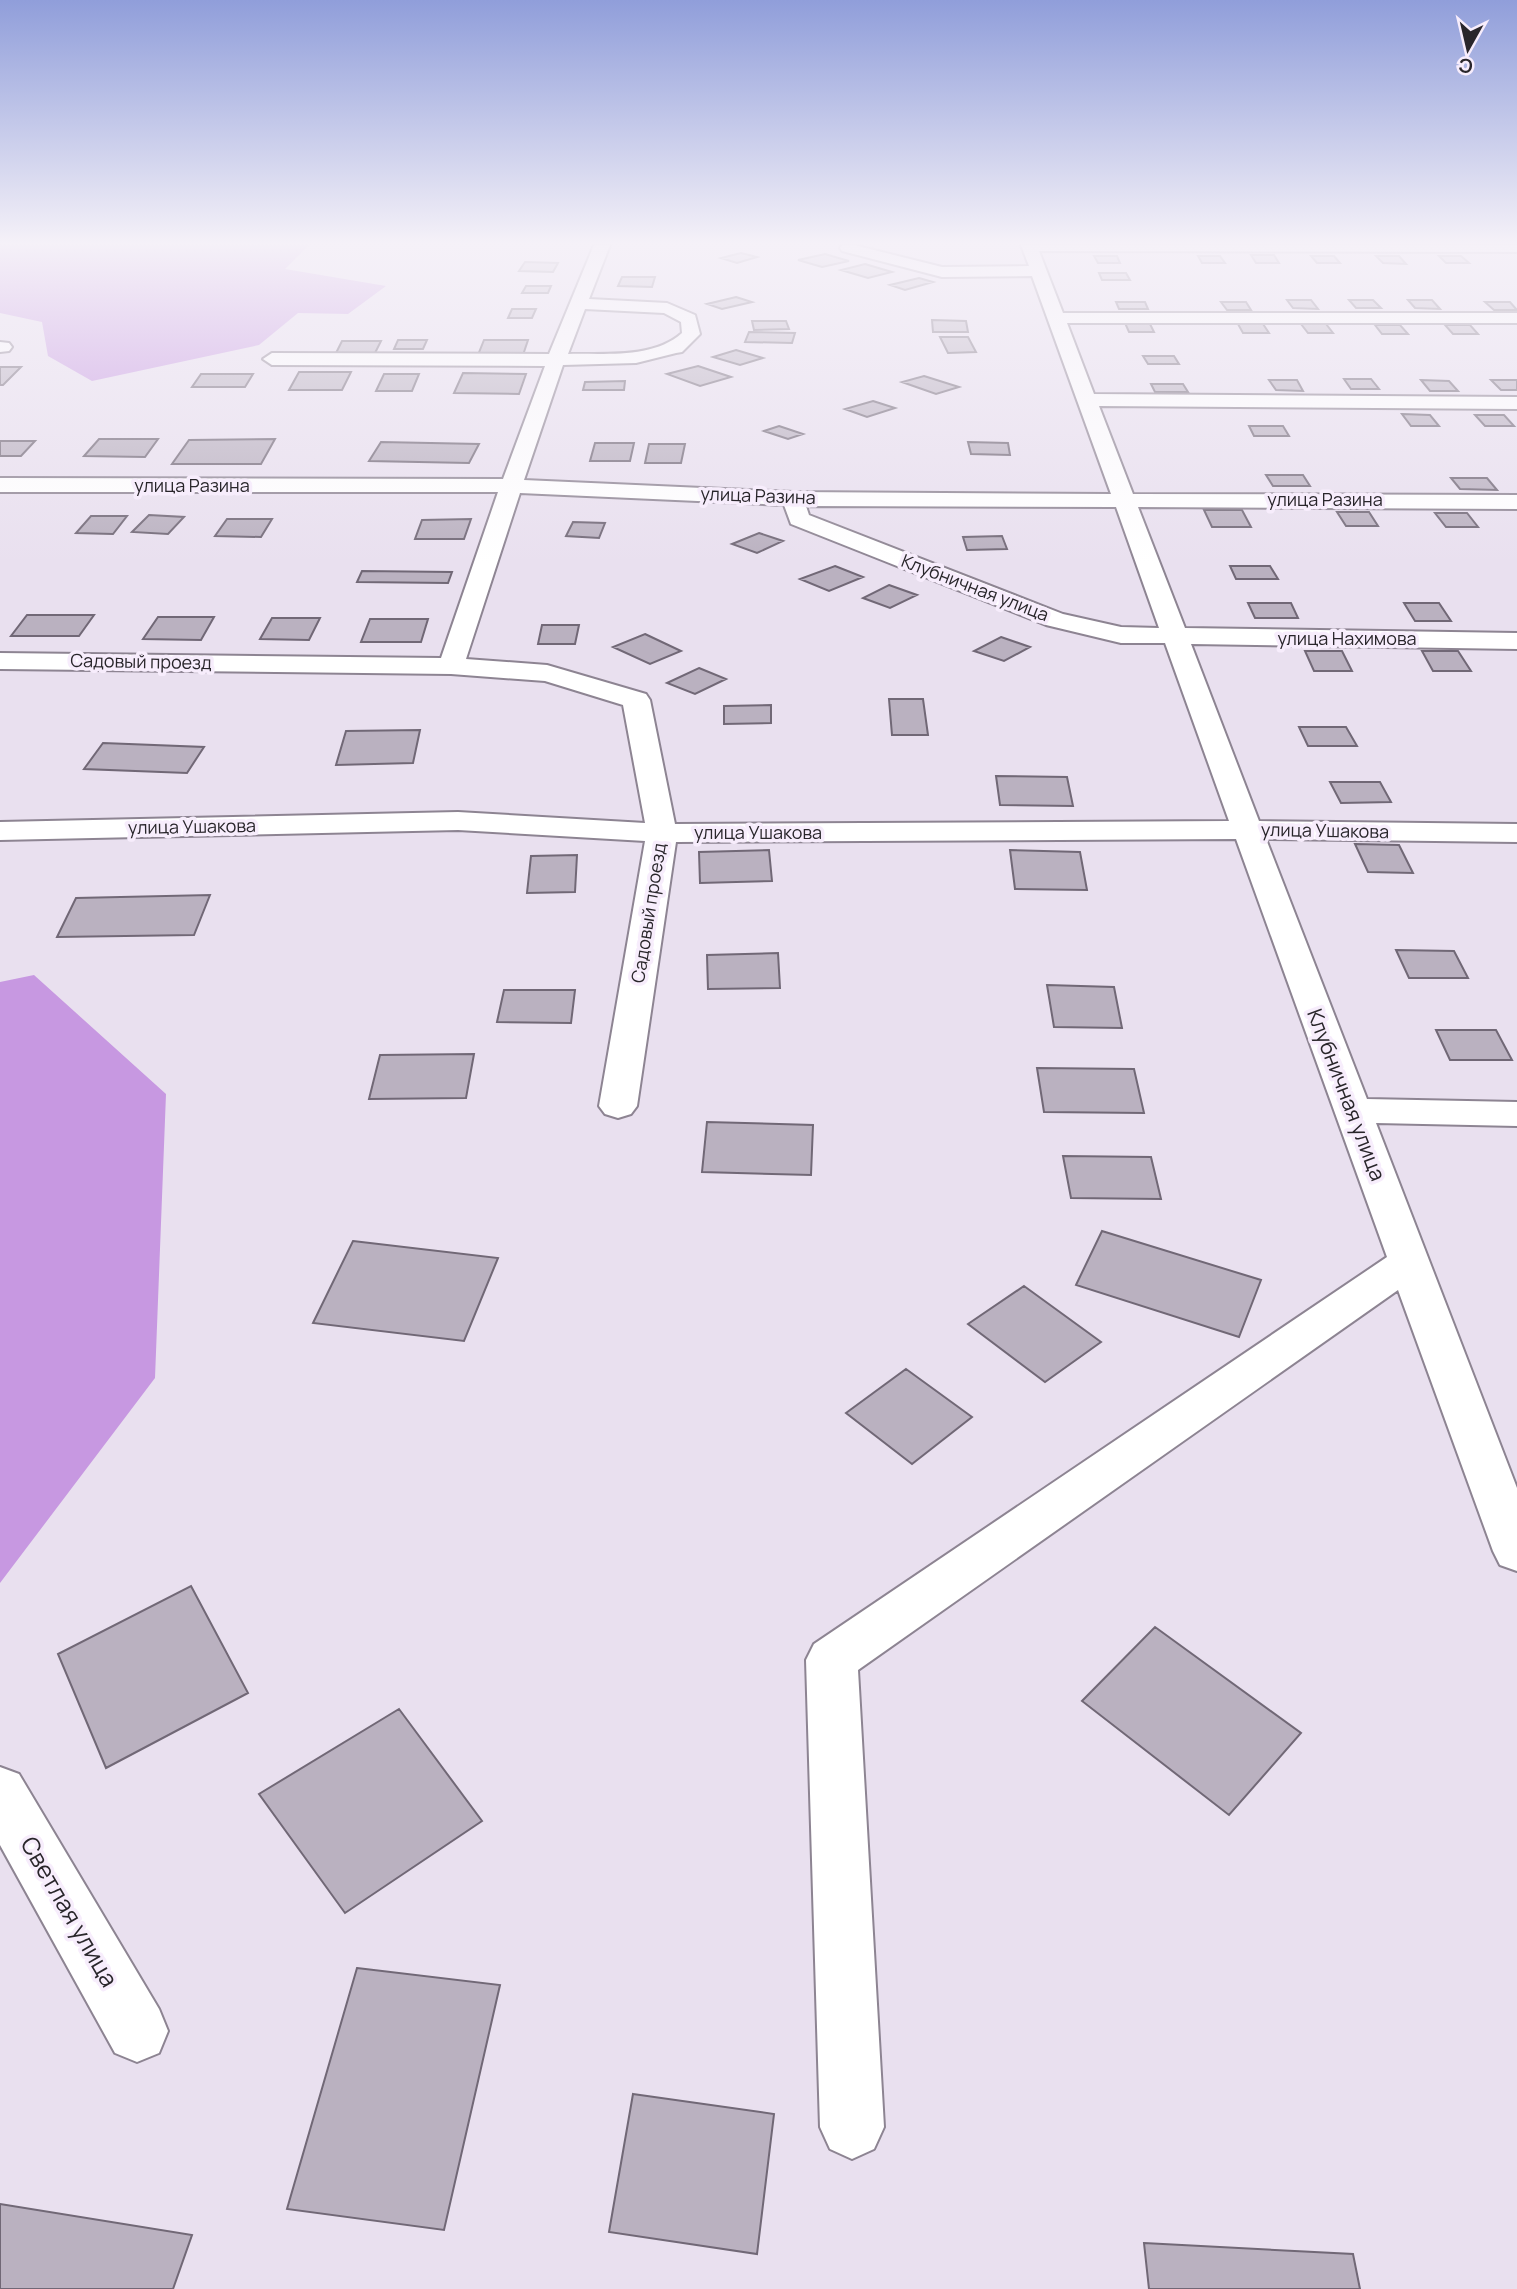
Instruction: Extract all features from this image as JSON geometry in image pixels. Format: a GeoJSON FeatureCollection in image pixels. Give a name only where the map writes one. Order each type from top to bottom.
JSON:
{"type":"FeatureCollection","features":[{"type":"Feature","properties":{"kind":"street"},"geometry":{"type":"LineString","coordinates":[[451,666],[510,486],[559,352]]}},
{"type":"Feature","properties":{"kind":"street"},"geometry":{"type":"LineString","coordinates":[[272,359],[556,360],[636,357],[659,352]]}},
{"type":"Feature","properties":{"kind":"street","name":"Клубничная улица"},"geometry":{"type":"LineString","coordinates":[[1069,352],[1517,1551]]}},
{"type":"Feature","properties":{"kind":"street"},"geometry":{"type":"LineString","coordinates":[[1087,400],[1517,403]]}},
{"type":"Feature","properties":{"kind":"street","name":"улица Разина"},"geometry":{"type":"LineString","coordinates":[[0,485],[510,486],[793,499],[1517,502]]}},
{"type":"Feature","properties":{"kind":"street","name":"Клубничная улица"},"geometry":{"type":"LineString","coordinates":[[793,499],[799,519],[1055,620],[1121,635],[1178,638]]}},
{"type":"Feature","properties":{"kind":"street","name":"улица Нахимова"},"geometry":{"type":"LineString","coordinates":[[1178,638],[1517,641]]}},
{"type":"Feature","properties":{"kind":"street","name":"Садовый проезд"},"geometry":{"type":"LineString","coordinates":[[0,661],[451,666],[547,673],[636,700],[662,833],[618,1106]]}},
{"type":"Feature","properties":{"kind":"street","name":"улица Ушакова"},"geometry":{"type":"LineString","coordinates":[[0,831],[458,821],[662,833],[1248,830],[1517,833]]}},
{"type":"Feature","properties":{"kind":"street"},"geometry":{"type":"LineString","coordinates":[[1353,1111],[1517,1114]]}},
{"type":"Feature","properties":{"kind":"street"},"geometry":{"type":"LineString","coordinates":[[852,2127],[832,1660],[1409,1262]]}},
{"type":"Feature","properties":{"kind":"street","name":"Светлая улица"},"geometry":{"type":"LineString","coordinates":[[0,1792],[137,2031]]}},
{"type":"Feature","properties":{"kind":"shaded area"},"geometry":{"type":"Polygon","coordinates":[[[47,352],[227,352],[92,381],[48,356],[47,352]]]}},
{"type":"Feature","properties":{"kind":"shaded area"},"geometry":{"type":"Polygon","coordinates":[[[34,975],[166,1094],[155,1378],[0,1583],[0,982],[34,975]]]}},
{"type":"Feature","properties":{"kind":"building"},"geometry":{"type":"Polygon","coordinates":[[[337,352],[376,352],[375,353],[337,352]]]}},
{"type":"Feature","properties":{"kind":"building"},"geometry":{"type":"Polygon","coordinates":[[[479,352],[524,352],[523,355],[478,355],[479,352]]]}},
{"type":"Feature","properties":{"kind":"building"},"geometry":{"type":"Polygon","coordinates":[[[730,352],[742,352],[763,358],[740,365],[713,357],[730,352]]]}},
{"type":"Feature","properties":{"kind":"building"},"geometry":{"type":"Polygon","coordinates":[[[1143,356],[1174,356],[1179,364],[1148,364],[1143,356]]]}},
{"type":"Feature","properties":{"kind":"building"},"geometry":{"type":"Polygon","coordinates":[[[698,366],[731,377],[700,386],[667,374],[698,366]]]}},
{"type":"Feature","properties":{"kind":"building"},"geometry":{"type":"Polygon","coordinates":[[[0,367],[21,367],[0,385],[0,367]]]}},
{"type":"Feature","properties":{"kind":"building"},"geometry":{"type":"Polygon","coordinates":[[[299,372],[351,372],[342,390],[289,390],[299,372]]]}},
{"type":"Feature","properties":{"kind":"building"},"geometry":{"type":"Polygon","coordinates":[[[463,373],[526,374],[519,394],[454,393],[463,373]]]}},
{"type":"Feature","properties":{"kind":"building"},"geometry":{"type":"Polygon","coordinates":[[[201,374],[253,374],[245,387],[192,387],[201,374]]]}},
{"type":"Feature","properties":{"kind":"building"},"geometry":{"type":"Polygon","coordinates":[[[384,374],[419,374],[412,391],[376,391],[384,374]]]}},
{"type":"Feature","properties":{"kind":"building"},"geometry":{"type":"Polygon","coordinates":[[[924,376],[959,387],[936,394],[902,382],[924,376]]]}},
{"type":"Feature","properties":{"kind":"building"},"geometry":{"type":"Polygon","coordinates":[[[1344,379],[1371,379],[1379,389],[1351,389],[1344,379]]]}},
{"type":"Feature","properties":{"kind":"building"},"geometry":{"type":"Polygon","coordinates":[[[1269,380],[1297,380],[1303,391],[1276,390],[1269,380]]]}},
{"type":"Feature","properties":{"kind":"building"},"geometry":{"type":"Polygon","coordinates":[[[1421,380],[1449,381],[1458,391],[1430,391],[1421,380]]]}},
{"type":"Feature","properties":{"kind":"building"},"geometry":{"type":"Polygon","coordinates":[[[1491,380],[1517,380],[1517,390],[1501,390],[1491,380]]]}},
{"type":"Feature","properties":{"kind":"building"},"geometry":{"type":"Polygon","coordinates":[[[625,381],[624,390],[583,390],[585,382],[625,381]]]}},
{"type":"Feature","properties":{"kind":"building"},"geometry":{"type":"Polygon","coordinates":[[[1151,384],[1183,384],[1188,392],[1155,392],[1151,384]]]}},
{"type":"Feature","properties":{"kind":"building"},"geometry":{"type":"Polygon","coordinates":[[[873,401],[895,408],[867,417],[845,409],[873,401]]]}},
{"type":"Feature","properties":{"kind":"building"},"geometry":{"type":"Polygon","coordinates":[[[1402,414],[1430,415],[1439,426],[1411,426],[1402,414]]]}},
{"type":"Feature","properties":{"kind":"building"},"geometry":{"type":"Polygon","coordinates":[[[1475,415],[1504,415],[1514,426],[1485,426],[1475,415]]]}},
{"type":"Feature","properties":{"kind":"building"},"geometry":{"type":"Polygon","coordinates":[[[779,426],[803,434],[788,439],[764,431],[779,426]]]}},
{"type":"Feature","properties":{"kind":"building"},"geometry":{"type":"Polygon","coordinates":[[[1249,426],[1283,426],[1289,436],[1254,436],[1249,426]]]}},
{"type":"Feature","properties":{"kind":"building"},"geometry":{"type":"Polygon","coordinates":[[[99,439],[158,439],[145,457],[84,456],[99,439]]]}},
{"type":"Feature","properties":{"kind":"building"},"geometry":{"type":"Polygon","coordinates":[[[275,439],[261,464],[172,464],[189,440],[275,439]]]}},
{"type":"Feature","properties":{"kind":"building"},"geometry":{"type":"Polygon","coordinates":[[[0,441],[35,441],[21,456],[0,456],[0,441]]]}},
{"type":"Feature","properties":{"kind":"building"},"geometry":{"type":"Polygon","coordinates":[[[381,442],[479,444],[469,463],[369,461],[381,442]]]}},
{"type":"Feature","properties":{"kind":"building"},"geometry":{"type":"Polygon","coordinates":[[[968,442],[1008,443],[1010,455],[971,454],[968,442]]]}},
{"type":"Feature","properties":{"kind":"building"},"geometry":{"type":"Polygon","coordinates":[[[595,443],[634,443],[630,461],[590,461],[595,443]]]}},
{"type":"Feature","properties":{"kind":"building"},"geometry":{"type":"Polygon","coordinates":[[[649,444],[685,444],[681,463],[645,463],[649,444]]]}},
{"type":"Feature","properties":{"kind":"building"},"geometry":{"type":"Polygon","coordinates":[[[1266,475],[1303,475],[1310,486],[1273,486],[1266,475]]]}},
{"type":"Feature","properties":{"kind":"building"},"geometry":{"type":"Polygon","coordinates":[[[1451,478],[1487,478],[1497,490],[1460,489],[1451,478]]]}},
{"type":"Feature","properties":{"kind":"building"},"geometry":{"type":"Polygon","coordinates":[[[1204,510],[1242,510],[1251,527],[1212,527],[1204,510]]]}},
{"type":"Feature","properties":{"kind":"building"},"geometry":{"type":"Polygon","coordinates":[[[1337,512],[1369,512],[1378,526],[1346,526],[1337,512]]]}},
{"type":"Feature","properties":{"kind":"building"},"geometry":{"type":"Polygon","coordinates":[[[1435,513],[1467,513],[1478,527],[1446,527],[1435,513]]]}},
{"type":"Feature","properties":{"kind":"building"},"geometry":{"type":"Polygon","coordinates":[[[149,515],[184,517],[168,534],[132,532],[149,515]]]}},
{"type":"Feature","properties":{"kind":"building"},"geometry":{"type":"Polygon","coordinates":[[[91,516],[127,516],[113,534],[76,533],[91,516]]]}},
{"type":"Feature","properties":{"kind":"building"},"geometry":{"type":"Polygon","coordinates":[[[227,519],[272,519],[261,537],[215,536],[227,519]]]}},
{"type":"Feature","properties":{"kind":"building"},"geometry":{"type":"Polygon","coordinates":[[[471,519],[464,539],[415,539],[422,520],[471,519]]]}},
{"type":"Feature","properties":{"kind":"building"},"geometry":{"type":"Polygon","coordinates":[[[573,522],[605,523],[599,538],[566,536],[573,522]]]}},
{"type":"Feature","properties":{"kind":"building"},"geometry":{"type":"Polygon","coordinates":[[[759,533],[783,541],[757,553],[732,544],[759,533]]]}},
{"type":"Feature","properties":{"kind":"building"},"geometry":{"type":"Polygon","coordinates":[[[1002,536],[1007,549],[967,550],[963,537],[1002,536]]]}},
{"type":"Feature","properties":{"kind":"building"},"geometry":{"type":"Polygon","coordinates":[[[835,566],[863,577],[829,591],[800,579],[835,566]]]}},
{"type":"Feature","properties":{"kind":"building"},"geometry":{"type":"Polygon","coordinates":[[[1230,566],[1270,566],[1278,579],[1236,579],[1230,566]]]}},
{"type":"Feature","properties":{"kind":"building"},"geometry":{"type":"Polygon","coordinates":[[[362,571],[452,572],[448,583],[357,582],[362,571]]]}},
{"type":"Feature","properties":{"kind":"building"},"geometry":{"type":"Polygon","coordinates":[[[889,585],[917,595],[890,608],[863,598],[889,585]]]}},
{"type":"Feature","properties":{"kind":"building"},"geometry":{"type":"Polygon","coordinates":[[[1248,603],[1291,603],[1298,618],[1255,618],[1248,603]]]}},
{"type":"Feature","properties":{"kind":"building"},"geometry":{"type":"Polygon","coordinates":[[[1404,603],[1439,603],[1451,621],[1415,621],[1404,603]]]}},
{"type":"Feature","properties":{"kind":"building"},"geometry":{"type":"Polygon","coordinates":[[[27,615],[94,615],[79,636],[11,636],[27,615]]]}},
{"type":"Feature","properties":{"kind":"building"},"geometry":{"type":"Polygon","coordinates":[[[158,617],[214,617],[201,640],[143,639],[158,617]]]}},
{"type":"Feature","properties":{"kind":"building"},"geometry":{"type":"Polygon","coordinates":[[[272,618],[320,618],[309,640],[260,639],[272,618]]]}},
{"type":"Feature","properties":{"kind":"building"},"geometry":{"type":"Polygon","coordinates":[[[370,619],[428,619],[421,642],[361,642],[370,619]]]}},
{"type":"Feature","properties":{"kind":"building"},"geometry":{"type":"Polygon","coordinates":[[[542,625],[579,625],[575,644],[538,644],[542,625]]]}},
{"type":"Feature","properties":{"kind":"building"},"geometry":{"type":"Polygon","coordinates":[[[645,634],[681,651],[650,664],[613,647],[645,634]]]}},
{"type":"Feature","properties":{"kind":"building"},"geometry":{"type":"Polygon","coordinates":[[[1001,637],[1030,647],[1004,661],[974,651],[1001,637]]]}},
{"type":"Feature","properties":{"kind":"building"},"geometry":{"type":"Polygon","coordinates":[[[1305,651],[1342,651],[1352,671],[1314,671],[1305,651]]]}},
{"type":"Feature","properties":{"kind":"building"},"geometry":{"type":"Polygon","coordinates":[[[1422,651],[1458,651],[1471,671],[1433,671],[1422,651]]]}},
{"type":"Feature","properties":{"kind":"building"},"geometry":{"type":"Polygon","coordinates":[[[699,668],[726,679],[695,694],[667,683],[699,668]]]}},
{"type":"Feature","properties":{"kind":"building"},"geometry":{"type":"Polygon","coordinates":[[[889,699],[923,699],[928,735],[892,735],[889,699]]]}},
{"type":"Feature","properties":{"kind":"building"},"geometry":{"type":"Polygon","coordinates":[[[771,705],[771,723],[724,724],[724,706],[771,705]]]}},
{"type":"Feature","properties":{"kind":"building"},"geometry":{"type":"Polygon","coordinates":[[[1299,727],[1346,727],[1357,746],[1308,746],[1299,727]]]}},
{"type":"Feature","properties":{"kind":"building"},"geometry":{"type":"Polygon","coordinates":[[[420,730],[413,763],[336,765],[346,731],[420,730]]]}},
{"type":"Feature","properties":{"kind":"building"},"geometry":{"type":"Polygon","coordinates":[[[103,743],[204,747],[187,773],[84,769],[103,743]]]}},
{"type":"Feature","properties":{"kind":"building"},"geometry":{"type":"Polygon","coordinates":[[[996,776],[1067,777],[1073,806],[1000,805],[996,776]]]}},
{"type":"Feature","properties":{"kind":"building"},"geometry":{"type":"Polygon","coordinates":[[[1330,782],[1380,782],[1391,802],[1341,803],[1330,782]]]}},
{"type":"Feature","properties":{"kind":"building"},"geometry":{"type":"Polygon","coordinates":[[[1355,844],[1399,845],[1413,873],[1368,872],[1355,844]]]}},
{"type":"Feature","properties":{"kind":"building"},"geometry":{"type":"Polygon","coordinates":[[[769,850],[772,881],[700,883],[699,852],[769,850]]]}},
{"type":"Feature","properties":{"kind":"building"},"geometry":{"type":"Polygon","coordinates":[[[1010,850],[1080,852],[1087,890],[1015,889],[1010,850]]]}},
{"type":"Feature","properties":{"kind":"building"},"geometry":{"type":"Polygon","coordinates":[[[577,855],[575,892],[527,893],[531,856],[577,855]]]}},
{"type":"Feature","properties":{"kind":"building"},"geometry":{"type":"Polygon","coordinates":[[[210,895],[194,935],[57,937],[76,898],[210,895]]]}},
{"type":"Feature","properties":{"kind":"building"},"geometry":{"type":"Polygon","coordinates":[[[1396,950],[1454,951],[1468,978],[1409,978],[1396,950]]]}},
{"type":"Feature","properties":{"kind":"building"},"geometry":{"type":"Polygon","coordinates":[[[778,953],[780,988],[708,989],[707,955],[778,953]]]}},
{"type":"Feature","properties":{"kind":"building"},"geometry":{"type":"Polygon","coordinates":[[[1047,985],[1114,987],[1122,1028],[1054,1027],[1047,985]]]}},
{"type":"Feature","properties":{"kind":"building"},"geometry":{"type":"Polygon","coordinates":[[[504,990],[575,990],[571,1023],[497,1022],[504,990]]]}},
{"type":"Feature","properties":{"kind":"building"},"geometry":{"type":"Polygon","coordinates":[[[1436,1030],[1496,1030],[1512,1060],[1450,1060],[1436,1030]]]}},
{"type":"Feature","properties":{"kind":"building"},"geometry":{"type":"Polygon","coordinates":[[[474,1054],[466,1098],[369,1099],[380,1055],[474,1054]]]}},
{"type":"Feature","properties":{"kind":"building"},"geometry":{"type":"Polygon","coordinates":[[[1037,1068],[1134,1069],[1144,1113],[1044,1112],[1037,1068]]]}},
{"type":"Feature","properties":{"kind":"building"},"geometry":{"type":"Polygon","coordinates":[[[707,1122],[813,1125],[811,1175],[702,1172],[707,1122]]]}},
{"type":"Feature","properties":{"kind":"building"},"geometry":{"type":"Polygon","coordinates":[[[1063,1156],[1151,1157],[1161,1199],[1071,1198],[1063,1156]]]}},
{"type":"Feature","properties":{"kind":"building"},"geometry":{"type":"Polygon","coordinates":[[[1102,1231],[1261,1280],[1239,1337],[1076,1285],[1102,1231]]]}},
{"type":"Feature","properties":{"kind":"building"},"geometry":{"type":"Polygon","coordinates":[[[353,1241],[498,1258],[464,1341],[313,1323],[353,1241]]]}},
{"type":"Feature","properties":{"kind":"building"},"geometry":{"type":"Polygon","coordinates":[[[1024,1286],[1101,1342],[1045,1382],[968,1324],[1024,1286]]]}},
{"type":"Feature","properties":{"kind":"building"},"geometry":{"type":"Polygon","coordinates":[[[906,1369],[972,1417],[912,1464],[846,1413],[906,1369]]]}},
{"type":"Feature","properties":{"kind":"building"},"geometry":{"type":"Polygon","coordinates":[[[191,1586],[248,1693],[106,1768],[58,1654],[191,1586]]]}},
{"type":"Feature","properties":{"kind":"building"},"geometry":{"type":"Polygon","coordinates":[[[1155,1627],[1301,1733],[1229,1815],[1082,1701],[1155,1627]]]}},
{"type":"Feature","properties":{"kind":"building"},"geometry":{"type":"Polygon","coordinates":[[[399,1709],[482,1821],[345,1913],[259,1794],[399,1709]]]}},
{"type":"Feature","properties":{"kind":"building"},"geometry":{"type":"Polygon","coordinates":[[[357,1968],[500,1985],[444,2230],[287,2209],[357,1968]]]}},
{"type":"Feature","properties":{"kind":"building"},"geometry":{"type":"Polygon","coordinates":[[[633,2094],[774,2114],[757,2254],[609,2232],[633,2094]]]}},
{"type":"Feature","properties":{"kind":"building"},"geometry":{"type":"Polygon","coordinates":[[[0,2204],[192,2235],[173,2289],[0,2289],[0,2204]]]}},
{"type":"Feature","properties":{"kind":"building"},"geometry":{"type":"Polygon","coordinates":[[[1144,2243],[1353,2254],[1360,2289],[1149,2289],[1144,2243]]]}}]}
